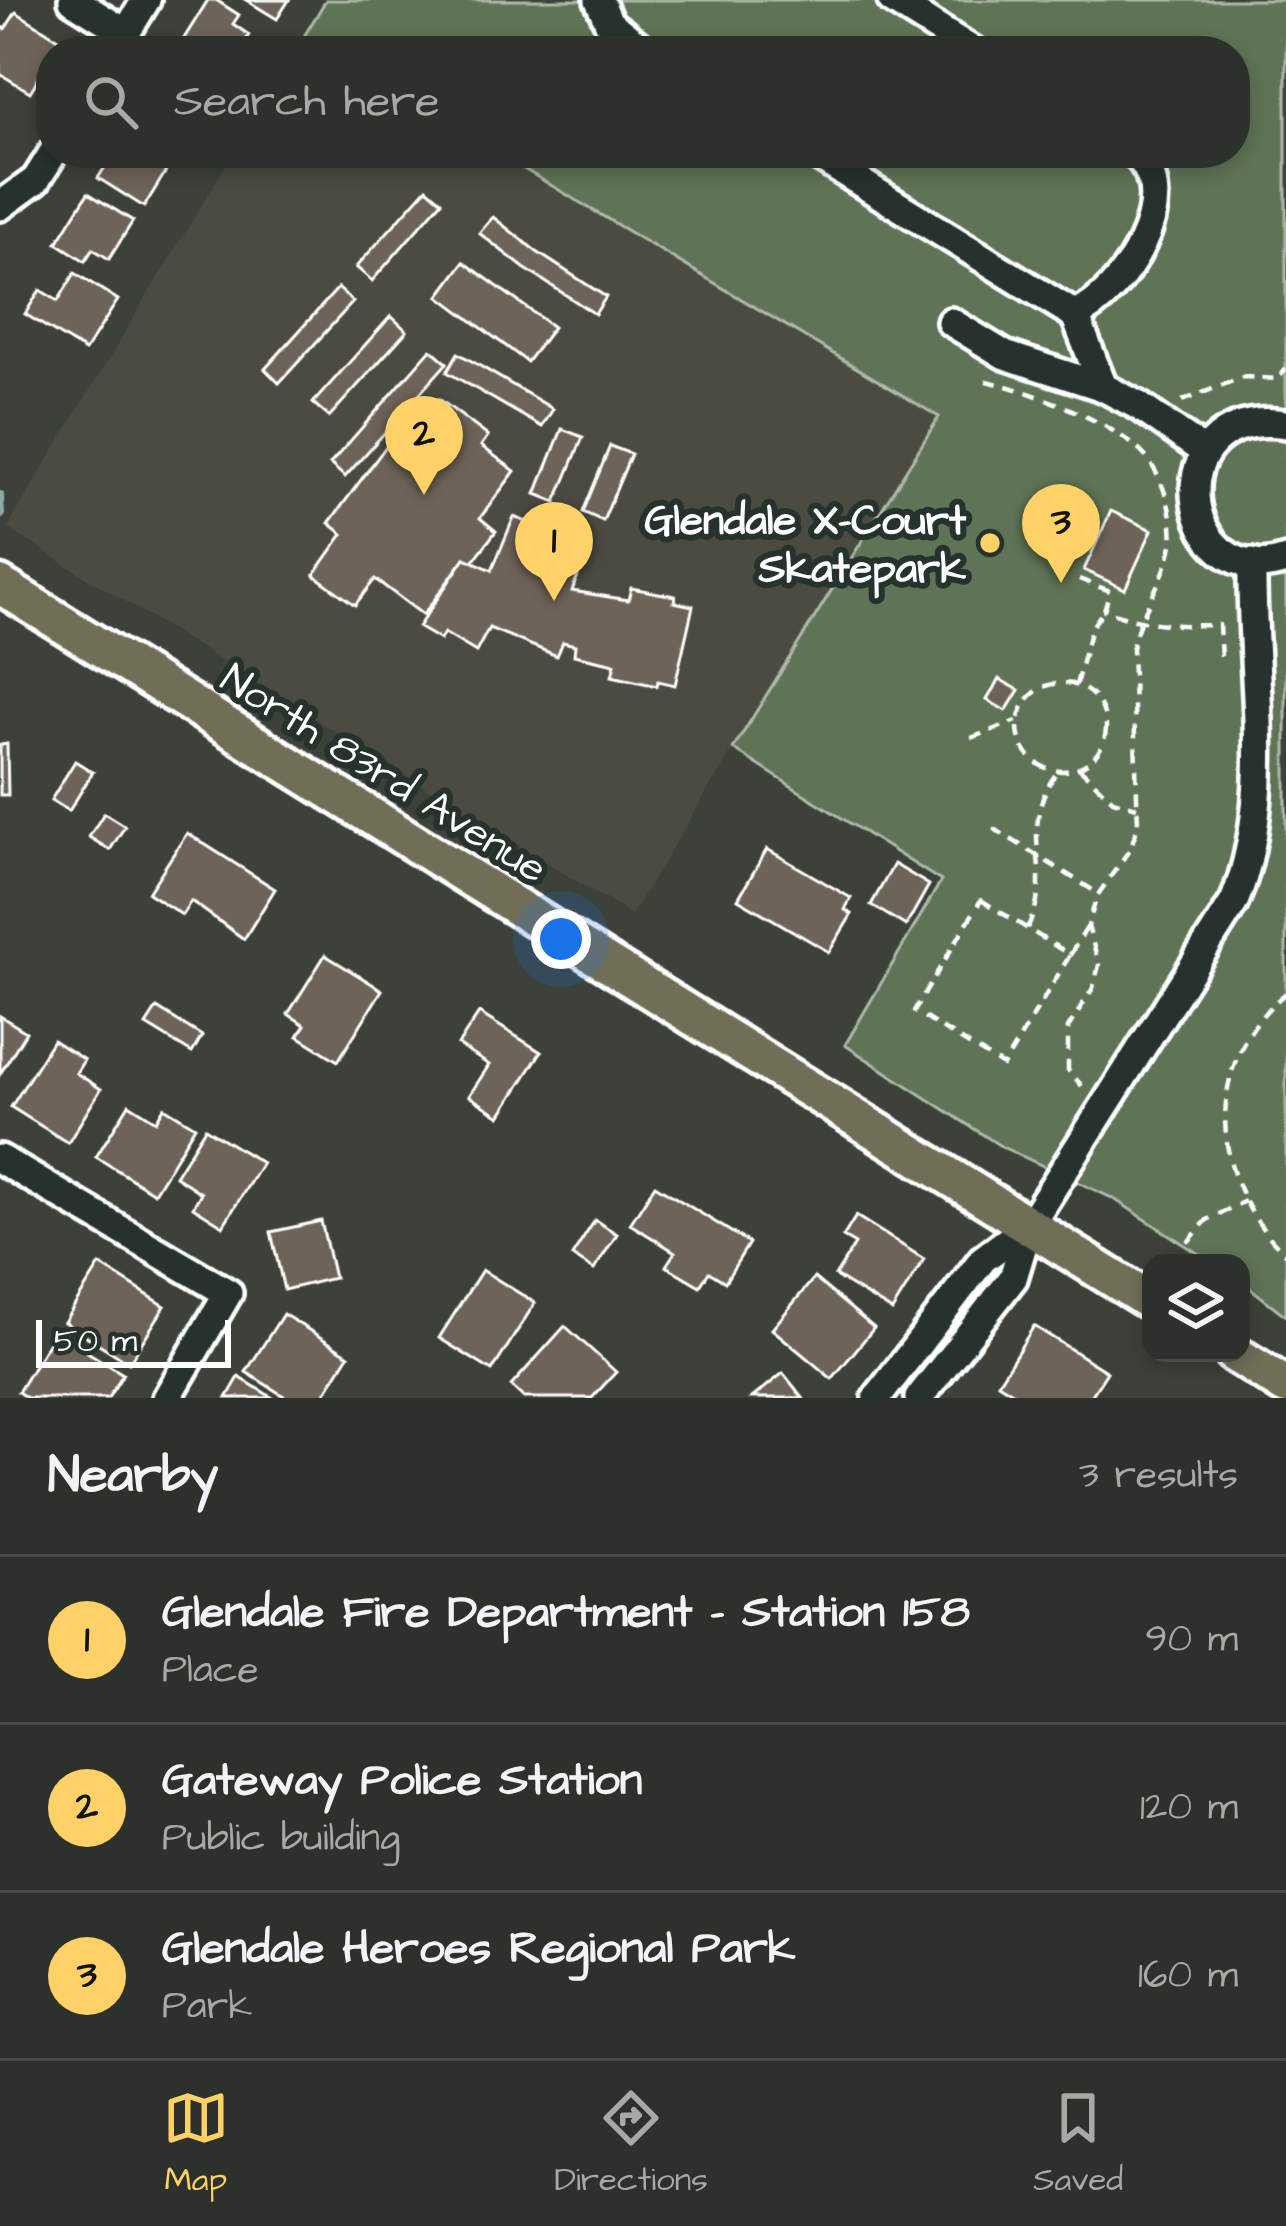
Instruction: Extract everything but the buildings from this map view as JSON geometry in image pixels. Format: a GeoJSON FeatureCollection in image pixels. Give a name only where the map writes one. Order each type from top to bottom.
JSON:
{"type":"FeatureCollection","features":[{"type":"Feature","properties":{"kind":"main road","name":"North 83rd Avenue"},"geometry":{"type":"LineString","coordinates":[[0,585],[1142,1296]]}},
{"type":"Feature","properties":{"kind":"main road"},"geometry":{"type":"LineString","coordinates":[[1247,1362],[1286,1386]]}},
{"type":"Feature","properties":{"kind":"street"},"geometry":{"type":"LineString","coordinates":[[73,0],[113,36]]}},
{"type":"Feature","properties":{"kind":"street"},"geometry":{"type":"LineString","coordinates":[[124,36],[146,0]]}},
{"type":"Feature","properties":{"kind":"street"},"geometry":{"type":"LineString","coordinates":[[598,0],[609,23],[626,36]]}},
{"type":"Feature","properties":{"kind":"street"},"geometry":{"type":"LineString","coordinates":[[892,0],[950,36]]}},
{"type":"Feature","properties":{"kind":"street"},"geometry":{"type":"LineString","coordinates":[[0,206],[36,180],[44,168]]}},
{"type":"Feature","properties":{"kind":"street"},"geometry":{"type":"LineString","coordinates":[[837,168],[1075,315],[1103,387]]}},
{"type":"Feature","properties":{"kind":"street"},"geometry":{"type":"LineString","coordinates":[[1075,315],[1095,307],[1112,288],[1151,225],[1156,202],[1147,168]]}},
{"type":"Feature","properties":{"kind":"street"},"geometry":{"type":"LineString","coordinates":[[951,322],[1005,355],[1103,387],[1205,452]]}},
{"type":"Feature","properties":{"kind":"street"},"geometry":{"type":"LineString","coordinates":[[1286,424],[1241,424],[1221,435],[1205,452],[1195,474],[1193,497],[1198,521],[1229,555],[1252,563],[1286,560]]}},
{"type":"Feature","properties":{"kind":"street"},"geometry":{"type":"LineString","coordinates":[[919,1398],[1013,1278],[1028,1225],[1212,939],[1249,866],[1258,816],[1252,563]]}},
{"type":"Feature","properties":{"kind":"street"},"geometry":{"type":"LineString","coordinates":[[0,1160],[228,1293],[167,1398]]}},
{"type":"Feature","properties":{"kind":"street"},"geometry":{"type":"LineString","coordinates":[[877,1398],[982,1259],[1028,1225]]}},
{"type":"Feature","properties":{"kind":"street"},"geometry":{"type":"LineString","coordinates":[[924,1336],[952,1355]]}},
{"type":"Feature","properties":{"kind":"path"},"geometry":{"type":"LineString","coordinates":[[1166,392],[1181,401],[1243,376],[1278,379],[1286,369]]}},
{"type":"Feature","properties":{"kind":"path"},"geometry":{"type":"LineString","coordinates":[[986,381],[1047,401],[1119,436],[1144,454],[1162,482],[1172,544],[1137,622],[1132,648],[1138,826],[1130,849],[1099,894],[1088,926],[1003,1066],[914,1011],[981,900],[1070,955]]}},
{"type":"Feature","properties":{"kind":"path"},"geometry":{"type":"LineString","coordinates":[[1076,685],[1091,628],[1110,591],[1079,579]]}},
{"type":"Feature","properties":{"kind":"path"},"geometry":{"type":"LineString","coordinates":[[1104,610],[1160,626],[1219,625],[1221,658]]}},
{"type":"Feature","properties":{"kind":"path"},"geometry":{"type":"LineString","coordinates":[[1060,683],[1076,685],[1101,705],[1107,729],[1097,754],[1079,768],[1058,771],[1027,754],[1019,736],[1019,720],[1037,691],[1060,683]]}},
{"type":"Feature","properties":{"kind":"path"},"geometry":{"type":"LineString","coordinates":[[971,737],[1019,720]]}},
{"type":"Feature","properties":{"kind":"path"},"geometry":{"type":"LineString","coordinates":[[1079,768],[1113,800],[1139,807]]}},
{"type":"Feature","properties":{"kind":"path"},"geometry":{"type":"LineString","coordinates":[[1027,928],[1039,894],[1038,806],[1058,771]]}},
{"type":"Feature","properties":{"kind":"path"},"geometry":{"type":"LineString","coordinates":[[993,828],[1099,894]]}},
{"type":"Feature","properties":{"kind":"path"},"geometry":{"type":"LineString","coordinates":[[1082,1086],[1068,1070],[1065,1047],[1068,1028],[1093,988],[1099,965],[1088,926]]}},
{"type":"Feature","properties":{"kind":"path"},"geometry":{"type":"LineString","coordinates":[[1286,993],[1254,1025],[1235,1059],[1225,1098],[1224,1137],[1232,1173],[1245,1201],[1286,1254]]}},
{"type":"Feature","properties":{"kind":"path"},"geometry":{"type":"LineString","coordinates":[[1188,1242],[1207,1220],[1245,1201]]}},
{"type":"Feature","properties":{"kind":"shaded area"},"geometry":{"type":"Polygon","coordinates":[[[224,168],[522,168],[939,417],[631,915],[7,528],[224,168]]]}},
{"type":"Feature","properties":{"kind":"green space"},"geometry":{"type":"Polygon","coordinates":[[[326,0],[1286,0],[1286,1316],[1250,1288],[1250,1254],[1199,1254],[1114,1199],[1002,1147],[845,1045],[941,881],[733,749],[939,417],[522,168],[1250,168],[1250,36],[304,36],[326,0]]]}},
{"type":"Feature","properties":{"kind":"waterway"},"geometry":{"type":"LineString","coordinates":[[0,495],[1,515]]}},
{"type":"Feature","properties":{"kind":"place","name":"Gateway Police Station"},"geometry":{"type":"Point","coordinates":[424,495]}},
{"type":"Feature","properties":{"kind":"place","name":"Glendale X-Court Skatepark"},"geometry":{"type":"Point","coordinates":[990,543]}},
{"type":"Feature","properties":{"kind":"place","name":"Glendale Heroes Regional Park"},"geometry":{"type":"Point","coordinates":[1061,583]}},
{"type":"Feature","properties":{"kind":"place","name":"Glendale Fire Department - Station 158"},"geometry":{"type":"Point","coordinates":[554,601]}}]}
